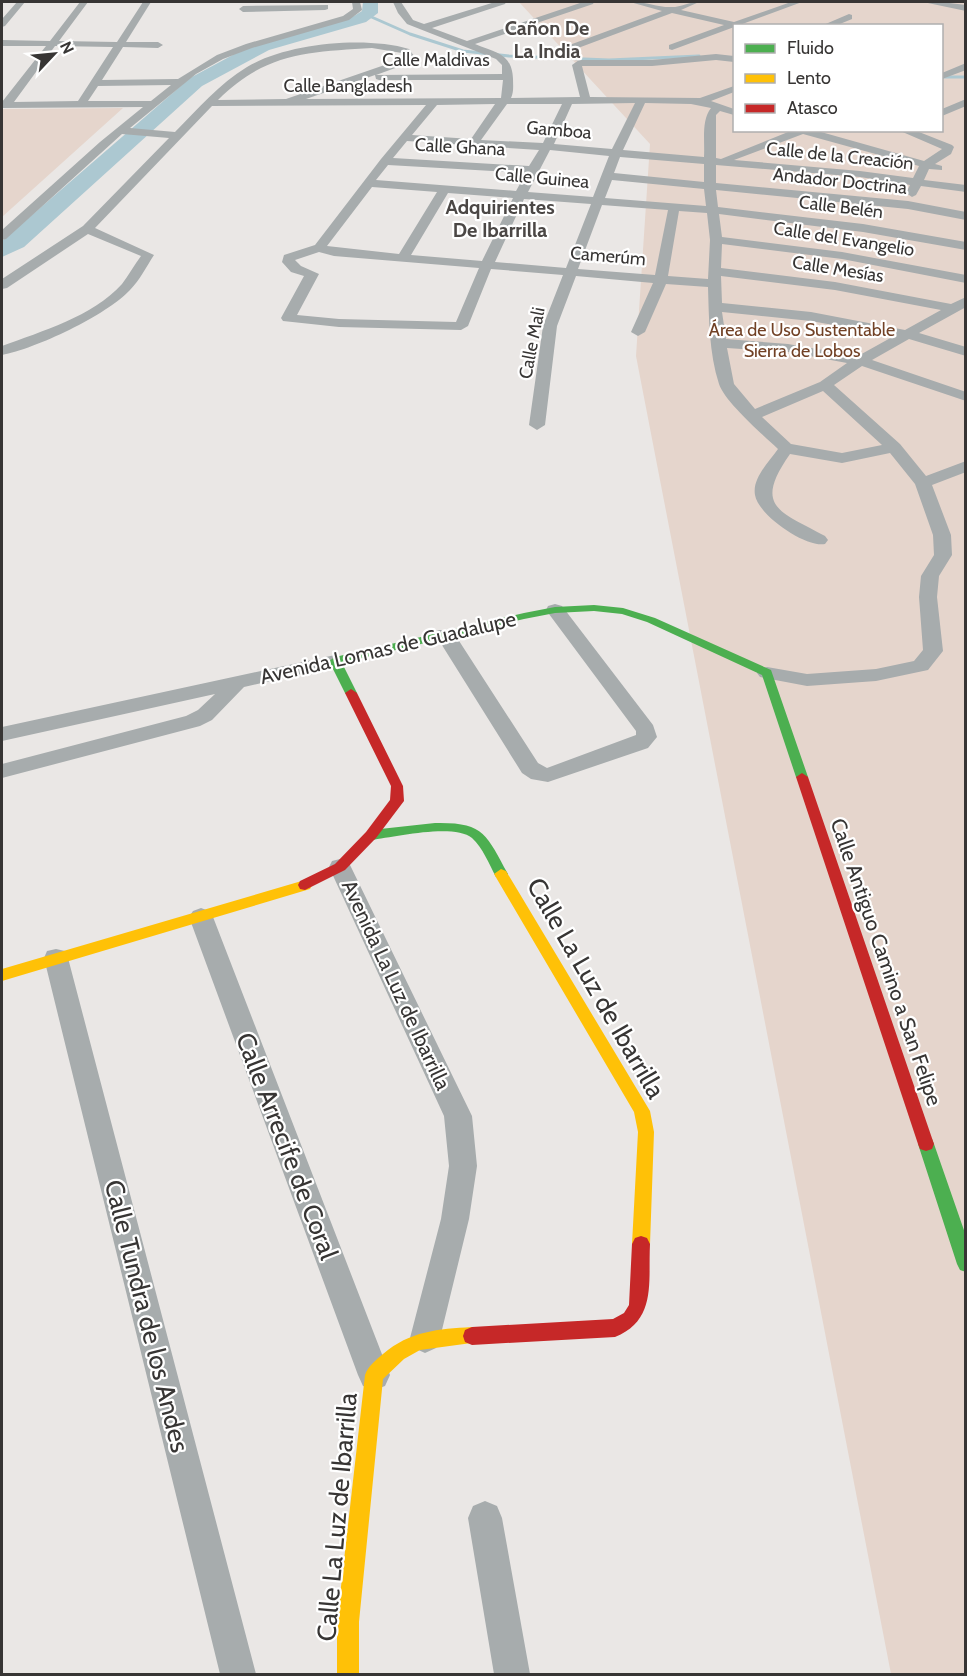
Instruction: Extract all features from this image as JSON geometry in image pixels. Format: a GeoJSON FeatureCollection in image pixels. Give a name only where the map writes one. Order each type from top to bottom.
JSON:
{"type":"FeatureCollection","features":[{"type":"Feature","properties":{"kind":"street"},"geometry":{"type":"LineString","coordinates":[[2,24],[21,2]]}},
{"type":"Feature","properties":{"kind":"street"},"geometry":{"type":"LineString","coordinates":[[4,105],[84,2]]}},
{"type":"Feature","properties":{"kind":"street"},"geometry":{"type":"LineString","coordinates":[[81,105],[147,2]]}},
{"type":"Feature","properties":{"kind":"street"},"geometry":{"type":"LineString","coordinates":[[2,236],[180,82],[220,57],[346,18],[358,10],[356,2]]}},
{"type":"Feature","properties":{"kind":"street"},"geometry":{"type":"LineString","coordinates":[[411,2],[398,3],[410,22],[499,57],[507,64],[508,94],[474,142]]}},
{"type":"Feature","properties":{"kind":"street"},"geometry":{"type":"LineString","coordinates":[[422,28],[502,2]]}},
{"type":"Feature","properties":{"kind":"street"},"geometry":{"type":"LineString","coordinates":[[464,45],[590,2]]}},
{"type":"Feature","properties":{"kind":"street"},"geometry":{"type":"LineString","coordinates":[[634,2],[733,25]]}},
{"type":"Feature","properties":{"kind":"street"},"geometry":{"type":"LineString","coordinates":[[567,49],[695,2]]}},
{"type":"Feature","properties":{"kind":"street"},"geometry":{"type":"LineString","coordinates":[[738,24],[798,2]]}},
{"type":"Feature","properties":{"kind":"street"},"geometry":{"type":"LineString","coordinates":[[927,2],[966,8]]}},
{"type":"Feature","properties":{"kind":"street"},"geometry":{"type":"LineString","coordinates":[[242,22],[244,5],[325,8]]}},
{"type":"Feature","properties":{"kind":"street"},"geometry":{"type":"LineString","coordinates":[[830,24],[849,17]]}},
{"type":"Feature","properties":{"kind":"street"},"geometry":{"type":"LineString","coordinates":[[672,47],[733,26]]}},
{"type":"Feature","properties":{"kind":"street"},"geometry":{"type":"LineString","coordinates":[[280,39],[307,47]]}},
{"type":"Feature","properties":{"kind":"street"},"geometry":{"type":"LineString","coordinates":[[2,43],[158,45]]}},
{"type":"Feature","properties":{"kind":"street"},"geometry":{"type":"LineString","coordinates":[[2,285],[87,229],[171,135],[250,69],[273,58],[307,47],[372,45],[393,47],[406,51],[409,56],[406,61],[286,103]]}},
{"type":"Feature","properties":{"kind":"street"},"geometry":{"type":"LineString","coordinates":[[586,100],[578,65],[653,68],[716,57],[733,59]]}},
{"type":"Feature","properties":{"kind":"street"},"geometry":{"type":"LineString","coordinates":[[943,75],[966,66]]}},
{"type":"Feature","properties":{"kind":"street"},"geometry":{"type":"LineString","coordinates":[[943,75],[960,82]]}},
{"type":"Feature","properties":{"kind":"street","name":"Calle Maldivas"},"geometry":{"type":"LineString","coordinates":[[363,77],[509,77]]}},
{"type":"Feature","properties":{"kind":"street"},"geometry":{"type":"LineString","coordinates":[[95,83],[180,82]]}},
{"type":"Feature","properties":{"kind":"street","name":"Calle Bangladesh"},"geometry":{"type":"LineString","coordinates":[[208,103],[705,104],[733,90]]}},
{"type":"Feature","properties":{"kind":"street","name":"Calle Bangladesh"},"geometry":{"type":"LineString","coordinates":[[503,103],[661,95],[705,104]]}},
{"type":"Feature","properties":{"kind":"street"},"geometry":{"type":"LineString","coordinates":[[434,102],[385,161],[319,248],[289,258],[288,262],[296,269],[312,274],[288,316],[291,319],[339,323],[461,326],[485,265],[548,147],[567,104]]}},
{"type":"Feature","properties":{"kind":"street"},"geometry":{"type":"LineString","coordinates":[[943,113],[966,102]]}},
{"type":"Feature","properties":{"kind":"street"},"geometry":{"type":"LineString","coordinates":[[4,105],[156,104]]}},
{"type":"Feature","properties":{"kind":"street","name":"Calle Mali"},"geometry":{"type":"LineString","coordinates":[[537,425],[550,326],[569,271],[609,176],[616,153],[640,104]]}},
{"type":"Feature","properties":{"kind":"street"},"geometry":{"type":"LineString","coordinates":[[705,104],[733,111]]}},
{"type":"Feature","properties":{"kind":"street"},"geometry":{"type":"LineString","coordinates":[[705,104],[711,115],[715,161],[710,186],[716,240],[714,256],[718,343],[727,385],[752,416],[786,448],[842,458],[894,447]]}},
{"type":"Feature","properties":{"kind":"street"},"geometry":{"type":"LineString","coordinates":[[126,131],[171,135]]}},
{"type":"Feature","properties":{"kind":"street"},"geometry":{"type":"LineString","coordinates":[[715,161],[798,132]]}},
{"type":"Feature","properties":{"kind":"street"},"geometry":{"type":"LineString","coordinates":[[805,132],[945,170]]}},
{"type":"Feature","properties":{"kind":"street"},"geometry":{"type":"LineString","coordinates":[[902,234],[916,181],[925,165],[947,152],[948,147],[908,132]]}},
{"type":"Feature","properties":{"kind":"street","name":"Gamboa"},"geometry":{"type":"LineString","coordinates":[[404,138],[715,161]]}},
{"type":"Feature","properties":{"kind":"street"},"geometry":{"type":"LineString","coordinates":[[796,169],[858,146]]}},
{"type":"Feature","properties":{"kind":"street","name":"Calle Ghana"},"geometry":{"type":"LineString","coordinates":[[385,161],[534,170]]}},
{"type":"Feature","properties":{"kind":"street","name":"Calle de la Creación"},"geometry":{"type":"LineString","coordinates":[[715,161],[916,181],[966,189]]}},
{"type":"Feature","properties":{"kind":"street"},"geometry":{"type":"LineString","coordinates":[[609,176],[710,186]]}},
{"type":"Feature","properties":{"kind":"street","name":"Calle Guinea"},"geometry":{"type":"LineString","coordinates":[[369,183],[712,210]]}},
{"type":"Feature","properties":{"kind":"street","name":"Andador Doctrina"},"geometry":{"type":"LineString","coordinates":[[710,186],[805,195],[902,234],[966,216]]}},
{"type":"Feature","properties":{"kind":"street"},"geometry":{"type":"LineString","coordinates":[[403,258],[445,188]]}},
{"type":"Feature","properties":{"kind":"street"},"geometry":{"type":"LineString","coordinates":[[786,219],[805,195]]}},
{"type":"Feature","properties":{"kind":"street"},"geometry":{"type":"LineString","coordinates":[[638,332],[661,279],[674,208]]}},
{"type":"Feature","properties":{"kind":"street","name":"Calle Belén"},"geometry":{"type":"LineString","coordinates":[[712,210],[902,234],[966,246]]}},
{"type":"Feature","properties":{"kind":"street"},"geometry":{"type":"LineString","coordinates":[[2,351],[65,327],[112,299],[125,289],[148,255],[87,229]]}},
{"type":"Feature","properties":{"kind":"street","name":"Calle del Evangelio"},"geometry":{"type":"LineString","coordinates":[[716,240],[811,249],[902,234],[966,279]]}},
{"type":"Feature","properties":{"kind":"street","name":"Camerúm"},"geometry":{"type":"LineString","coordinates":[[319,248],[334,252],[661,279],[716,278]]}},
{"type":"Feature","properties":{"kind":"street","name":"Calle Mesías"},"geometry":{"type":"LineString","coordinates":[[716,278],[771,276],[959,304]]}},
{"type":"Feature","properties":{"kind":"street"},"geometry":{"type":"LineString","coordinates":[[752,416],[825,385],[860,361],[959,304]]}},
{"type":"Feature","properties":{"kind":"street"},"geometry":{"type":"LineString","coordinates":[[717,307],[792,313],[910,334],[966,352]]}},
{"type":"Feature","properties":{"kind":"street"},"geometry":{"type":"LineString","coordinates":[[718,343],[788,348],[860,361],[966,397]]}},
{"type":"Feature","properties":{"kind":"street"},"geometry":{"type":"LineString","coordinates":[[767,673],[807,680],[876,675],[921,666],[933,651],[928,597],[930,576],[943,555],[942,534],[923,483],[894,447],[825,385]]}},
{"type":"Feature","properties":{"kind":"street"},"geometry":{"type":"LineString","coordinates":[[786,448],[764,482],[762,497],[772,512],[819,540]]}},
{"type":"Feature","properties":{"kind":"street"},"geometry":{"type":"LineString","coordinates":[[923,483],[966,466]]}},
{"type":"Feature","properties":{"kind":"street","name":"Avenida Lomas de Guadalupe"},"geometry":{"type":"LineString","coordinates":[[2,734],[555,610],[594,608],[623,611],[651,620],[767,673]]}},
{"type":"Feature","properties":{"kind":"street"},"geometry":{"type":"LineString","coordinates":[[445,634],[530,768],[539,774],[548,775],[641,743],[647,737],[646,730],[555,610]]}},
{"type":"Feature","properties":{"kind":"street","name":"Avenida La Luz de Ibarrilla"},"geometry":{"type":"LineString","coordinates":[[335,661],[397,786],[397,801],[371,835],[340,867],[458,1116],[463,1166],[455,1219],[424,1338]]}},
{"type":"Feature","properties":{"kind":"street","name":"Calle Antiguo Camino a San Felipe"},"geometry":{"type":"LineString","coordinates":[[767,673],[966,1264]]}},
{"type":"Feature","properties":{"kind":"street"},"geometry":{"type":"LineString","coordinates":[[2,771],[193,721],[205,715],[238,682]]}},
{"type":"Feature","properties":{"kind":"street","name":"Calle La Luz de Ibarrilla"},"geometry":{"type":"LineString","coordinates":[[348,1674],[348,1623],[374,1375],[396,1352],[424,1338],[615,1328],[630,1319],[638,1307],[646,1132],[642,1111],[481,840],[469,830],[449,828],[371,835]]}},
{"type":"Feature","properties":{"kind":"street"},"geometry":{"type":"LineString","coordinates":[[2,975],[315,882],[340,867]]}},
{"type":"Feature","properties":{"kind":"street","name":"Calle Arrecife de Coral"},"geometry":{"type":"LineString","coordinates":[[201,917],[374,1375]]}},
{"type":"Feature","properties":{"kind":"street","name":"Calle Tundra de los Andes"},"geometry":{"type":"LineString","coordinates":[[56,958],[238,1674]]}},
{"type":"Feature","properties":{"kind":"street"},"geometry":{"type":"LineString","coordinates":[[485,1518],[512,1674]]}},
{"type":"Feature","properties":{"kind":"green space","name":"Área de Uso Sustentable Sierra de Lobos"},"geometry":{"type":"Polygon","coordinates":[[[519,2],[965,2],[965,1674],[891,1674],[636,356],[650,144],[519,2]]]}},
{"type":"Feature","properties":{"kind":"green space"},"geometry":{"type":"Polygon","coordinates":[[[123,108],[2,217],[2,109],[123,108]]]}},
{"type":"Feature","properties":{"kind":"waterway"},"geometry":{"type":"LineString","coordinates":[[2,250],[16,242],[196,82],[263,46],[360,19],[370,13],[370,2]]}},
{"type":"Feature","properties":{"kind":"waterway"},"geometry":{"type":"LineString","coordinates":[[367,15],[410,34],[463,51],[509,56],[609,60],[699,56]]}},
{"type":"Feature","properties":{"kind":"waterway"},"geometry":{"type":"LineString","coordinates":[[943,77],[966,77]]}},
{"type":"Feature","properties":{"kind":"traffic: fast"},"geometry":{"type":"LineString","coordinates":[[351,693],[335,661],[555,610],[594,608],[623,611],[651,620],[767,673],[802,777]]}},
{"type":"Feature","properties":{"kind":"traffic: fast"},"geometry":{"type":"LineString","coordinates":[[371,835],[435,828],[468,830],[483,842],[501,874]]}},
{"type":"Feature","properties":{"kind":"traffic: fast"},"geometry":{"type":"LineString","coordinates":[[926,1144],[966,1264]]}},
{"type":"Feature","properties":{"kind":"traffic: slow"},"geometry":{"type":"LineString","coordinates":[[501,874],[642,1111],[646,1132],[641,1244]]}},
{"type":"Feature","properties":{"kind":"traffic: slow"},"geometry":{"type":"LineString","coordinates":[[2,975],[305,885]]}},
{"type":"Feature","properties":{"kind":"traffic: slow"},"geometry":{"type":"LineString","coordinates":[[348,1674],[348,1622],[374,1375],[398,1353],[418,1342],[428,1339],[472,1336]]}},
{"type":"Feature","properties":{"kind":"traffic: jam"},"geometry":{"type":"LineString","coordinates":[[305,885],[340,867],[371,835],[397,801],[397,786],[351,693]]}},
{"type":"Feature","properties":{"kind":"traffic: jam"},"geometry":{"type":"LineString","coordinates":[[802,777],[926,1144]]}},
{"type":"Feature","properties":{"kind":"traffic: jam"},"geometry":{"type":"LineString","coordinates":[[472,1336],[615,1328],[630,1319],[638,1307],[641,1244]]}},
{"type":"Feature","properties":{"kind":"district","name":"Cañon De La India"},"geometry":{"type":"Point","coordinates":[547,40]}},
{"type":"Feature","properties":{"kind":"district","name":"Adquirientes De Ibarrilla"},"geometry":{"type":"Point","coordinates":[500,218]}}]}
